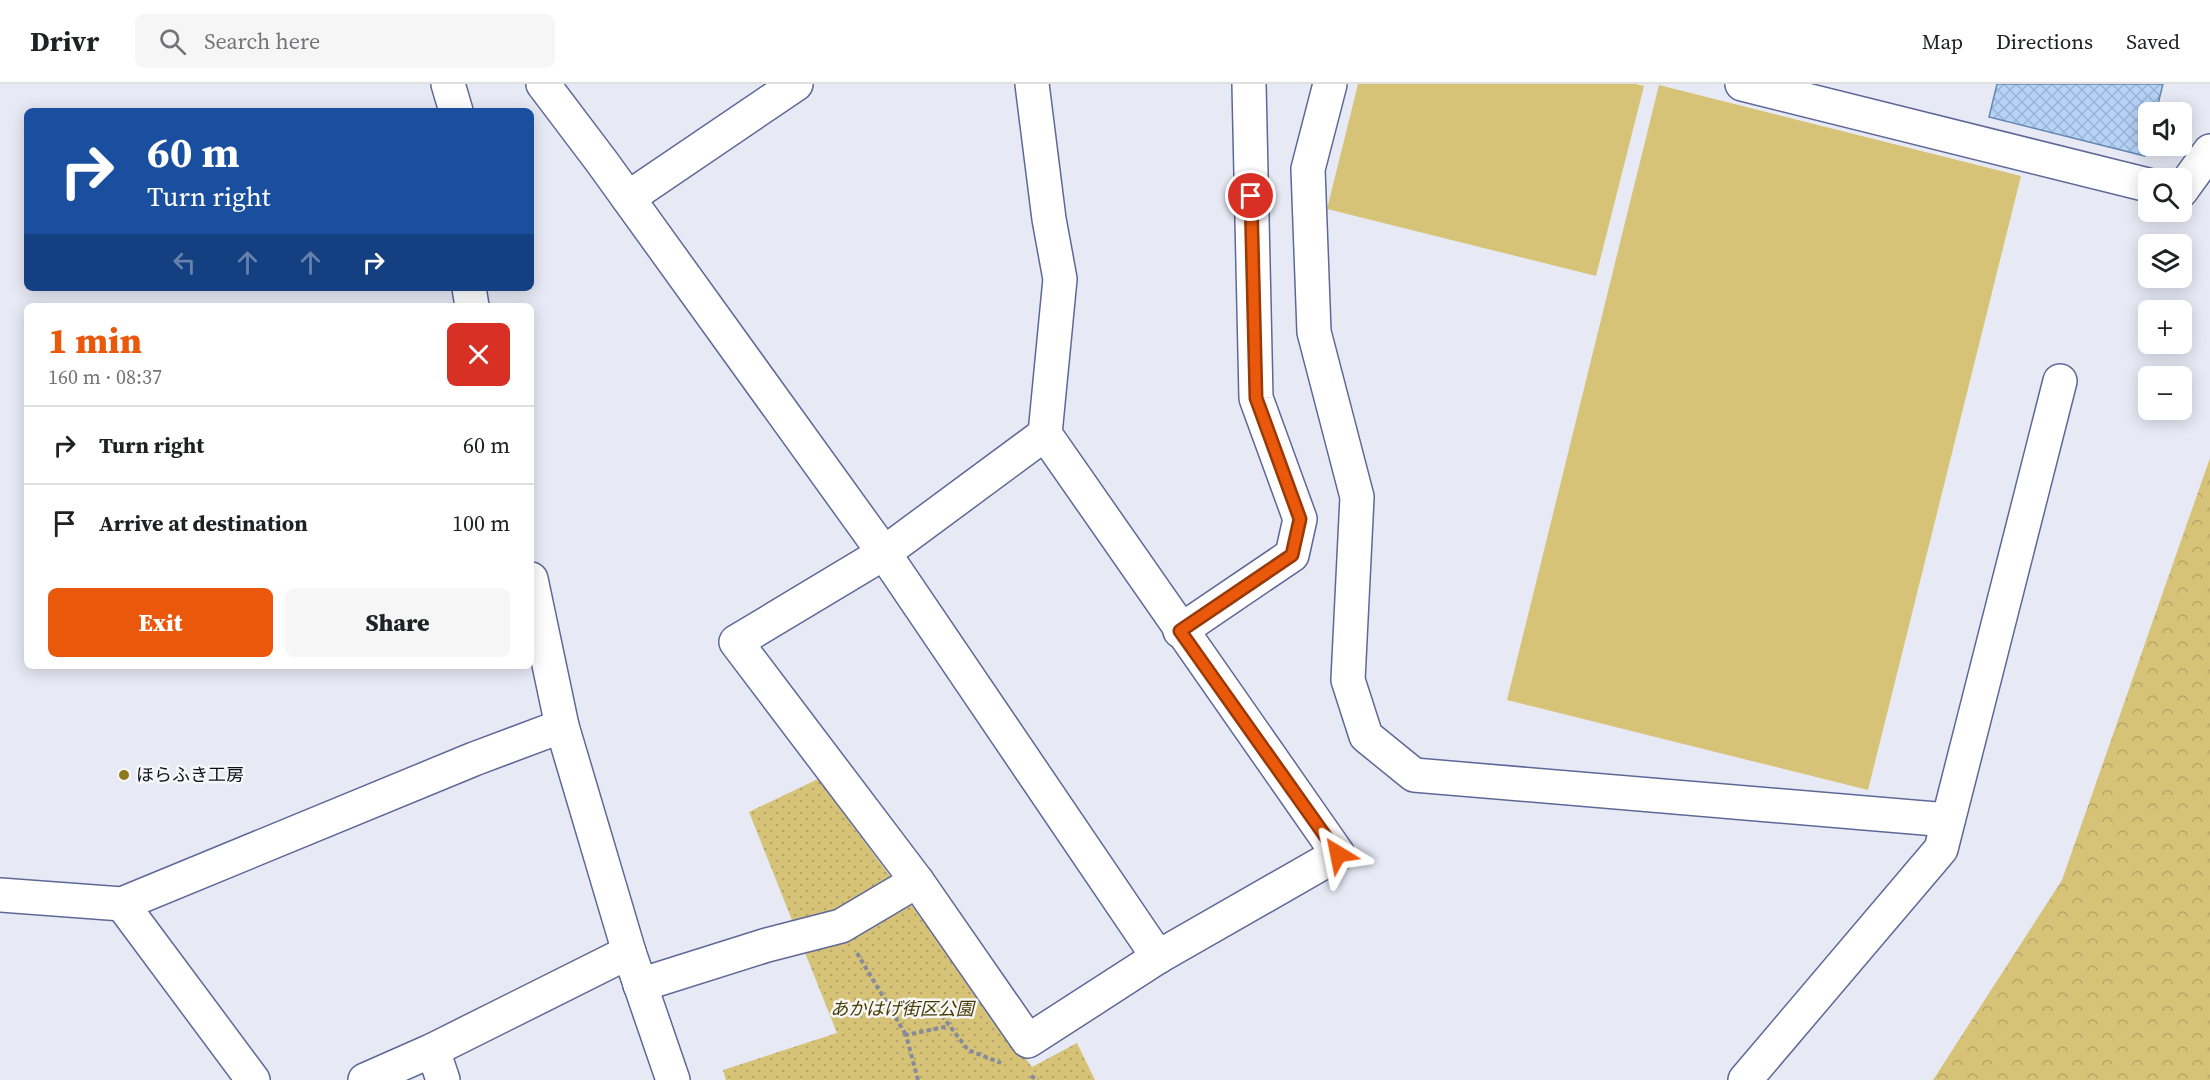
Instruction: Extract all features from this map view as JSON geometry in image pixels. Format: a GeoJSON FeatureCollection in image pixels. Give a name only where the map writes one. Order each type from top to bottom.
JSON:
{"type":"FeatureCollection","features":[{"type":"Feature","properties":{"kind":"street"},"geometry":{"type":"LineString","coordinates":[[448,84],[455,108]]}},
{"type":"Feature","properties":{"kind":"street"},"geometry":{"type":"LineString","coordinates":[[543,84],[884,553],[1158,957]]}},
{"type":"Feature","properties":{"kind":"street"},"geometry":{"type":"LineString","coordinates":[[628,198],[796,84]]}},
{"type":"Feature","properties":{"kind":"street"},"geometry":{"type":"LineString","coordinates":[[1032,84],[1049,219],[1060,279],[1045,434],[1180,631],[1338,854],[1158,957],[1028,1041],[917,881],[736,642],[884,553],[1045,434]]}},
{"type":"Feature","properties":{"kind":"street"},"geometry":{"type":"LineString","coordinates":[[1180,631],[1292,555],[1300,519],[1256,398],[1249,84]]}},
{"type":"Feature","properties":{"kind":"street"},"geometry":{"type":"LineString","coordinates":[[1330,84],[1308,169],[1314,332],[1357,497],[1348,680],[1366,736],[1414,775],[1948,820]]}},
{"type":"Feature","properties":{"kind":"street"},"geometry":{"type":"LineString","coordinates":[[1742,84],[2138,183]]}},
{"type":"Feature","properties":{"kind":"street"},"geometry":{"type":"LineString","coordinates":[[2192,176],[2210,151]]}},
{"type":"Feature","properties":{"kind":"street"},"geometry":{"type":"LineString","coordinates":[[1745,1080],[1941,849],[2060,381]]}},
{"type":"Feature","properties":{"kind":"street"},"geometry":{"type":"LineString","coordinates":[[534,593],[562,726],[629,952],[674,1080]]}},
{"type":"Feature","properties":{"kind":"street"},"geometry":{"type":"LineString","coordinates":[[0,895],[122,904],[474,759],[562,726]]}},
{"type":"Feature","properties":{"kind":"street"},"geometry":{"type":"LineString","coordinates":[[640,985],[767,945],[841,926],[917,881]]}},
{"type":"Feature","properties":{"kind":"street"},"geometry":{"type":"LineString","coordinates":[[122,904],[253,1080]]}},
{"type":"Feature","properties":{"kind":"street"},"geometry":{"type":"LineString","coordinates":[[365,1080],[438,1065],[629,952]]}},
{"type":"Feature","properties":{"kind":"path"},"geometry":{"type":"LineString","coordinates":[[841,926],[906,1035],[918,1080]]}},
{"type":"Feature","properties":{"kind":"path"},"geometry":{"type":"LineString","coordinates":[[977,1010],[943,1017],[968,1050],[1012,1068]]}},
{"type":"Feature","properties":{"kind":"path"},"geometry":{"type":"LineString","coordinates":[[906,1035],[949,1026]]}},
{"type":"Feature","properties":{"kind":"path"},"geometry":{"type":"LineString","coordinates":[[1023,1072],[1038,1080]]}},
{"type":"Feature","properties":{"kind":"green space"},"geometry":{"type":"Polygon","coordinates":[[[1358,84],[1636,84],[1644,86],[1596,276],[1327,209],[1358,84]]]}},
{"type":"Feature","properties":{"kind":"green space"},"geometry":{"type":"Polygon","coordinates":[[[1659,85],[2021,176],[1868,790],[1507,700],[1659,85]]]}},
{"type":"Feature","properties":{"kind":"green space"},"geometry":{"type":"Polygon","coordinates":[[[2210,458],[2210,1080],[1933,1080],[2062,880],[2210,458]]]}},
{"type":"Feature","properties":{"kind":"green space","name":"あかはげ街区公園"},"geometry":{"type":"Polygon","coordinates":[[[818,779],[1032,1067],[1077,1043],[1095,1080],[726,1080],[723,1070],[837,1033],[749,812],[818,779]]]}},
{"type":"Feature","properties":{"kind":"building"},"geometry":{"type":"Polygon","coordinates":[[[1997,84],[2163,84],[2158,102],[2138,102],[2138,154],[1989,117],[1997,84]]]}},
{"type":"Feature","properties":{"kind":"place","name":"ほらふき工房"},"geometry":{"type":"Point","coordinates":[124,775]}},
{"type":"Feature","properties":{"kind":"route"},"geometry":{"type":"LineString","coordinates":[[1251,196],[1256,398],[1300,519],[1292,555],[1180,631],[1338,854]]}}]}
